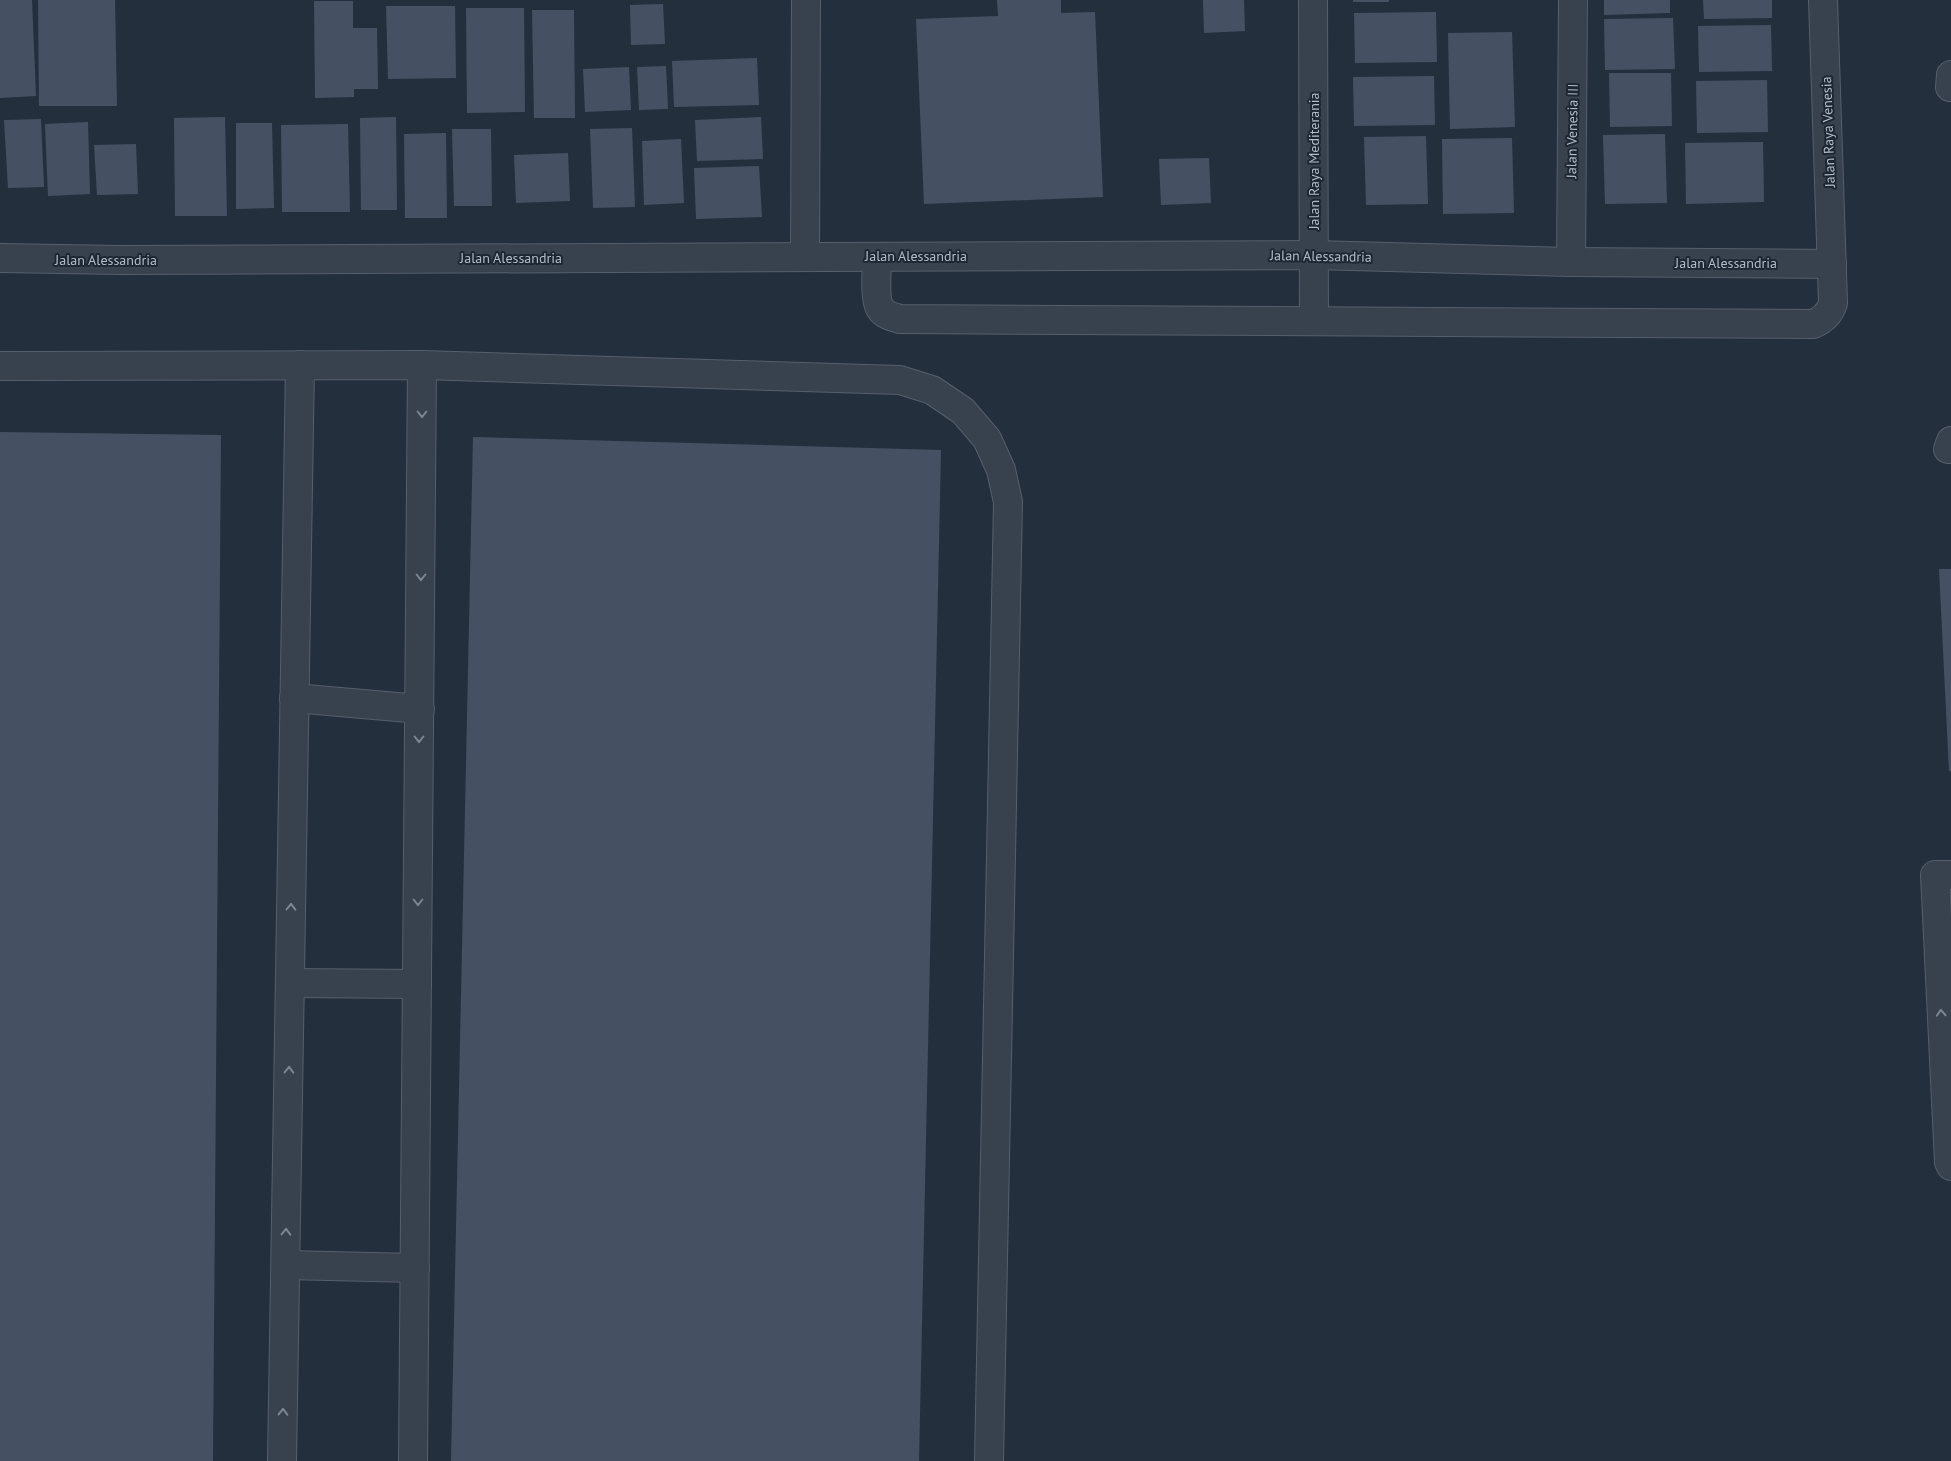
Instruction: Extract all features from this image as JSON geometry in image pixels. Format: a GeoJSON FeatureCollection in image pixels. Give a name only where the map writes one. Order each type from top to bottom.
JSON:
{"type":"FeatureCollection","features":[{"type":"Feature","properties":{"kind":"street"},"geometry":{"type":"LineString","coordinates":[[805,257],[806,0]]}},
{"type":"Feature","properties":{"kind":"street","name":"Jalan Raya Mediterania"},"geometry":{"type":"LineString","coordinates":[[1313,0],[1314,321]]}},
{"type":"Feature","properties":{"kind":"street","name":"Jalan Venesia III"},"geometry":{"type":"LineString","coordinates":[[1571,262],[1573,0]]}},
{"type":"Feature","properties":{"kind":"street","name":"Jalan Raya Venesia"},"geometry":{"type":"LineString","coordinates":[[877,256],[877,302],[880,309],[888,316],[900,320],[1813,324],[1821,321],[1831,309],[1833,303],[1823,0]]}},
{"type":"Feature","properties":{"kind":"street"},"geometry":{"type":"LineString","coordinates":[[1950,87],[1951,75]]}},
{"type":"Feature","properties":{"kind":"street","name":"Jalan Alessandria"},"geometry":{"type":"LineString","coordinates":[[0,258],[121,260],[1314,255],[1571,262],[1832,264]]}},
{"type":"Feature","properties":{"kind":"street"},"geometry":{"type":"LineString","coordinates":[[282,1461],[300,365]]}},
{"type":"Feature","properties":{"kind":"street"},"geometry":{"type":"LineString","coordinates":[[413,1461],[422,365]]}},
{"type":"Feature","properties":{"kind":"street"},"geometry":{"type":"LineString","coordinates":[[0,366],[422,365],[900,380],[932,390],[963,411],[987,439],[1001,470],[1008,502],[989,1461]]}},
{"type":"Feature","properties":{"kind":"street"},"geometry":{"type":"LineString","coordinates":[[294,698],[420,709]]}},
{"type":"Feature","properties":{"kind":"street"},"geometry":{"type":"LineString","coordinates":[[1951,875],[1935,875],[1948,1162],[1951,1166]]}},
{"type":"Feature","properties":{"kind":"street"},"geometry":{"type":"LineString","coordinates":[[290,982],[417,984]]}},
{"type":"Feature","properties":{"kind":"street"},"geometry":{"type":"LineString","coordinates":[[286,1265],[415,1268]]}},
{"type":"Feature","properties":{"kind":"building"},"geometry":{"type":"Polygon","coordinates":[[[0,0],[32,0],[36,96],[0,98],[0,0]]]}},
{"type":"Feature","properties":{"kind":"building"},"geometry":{"type":"Polygon","coordinates":[[[38,0],[115,0],[117,106],[39,106],[38,0]]]}},
{"type":"Feature","properties":{"kind":"building"},"geometry":{"type":"Polygon","coordinates":[[[997,0],[1061,0],[1061,13],[1095,12],[1103,197],[924,204],[916,19],[998,16],[997,0]]]}},
{"type":"Feature","properties":{"kind":"building"},"geometry":{"type":"Polygon","coordinates":[[[1203,0],[1244,0],[1245,31],[1204,33],[1203,0]]]}},
{"type":"Feature","properties":{"kind":"building"},"geometry":{"type":"Polygon","coordinates":[[[1353,0],[1389,0],[1389,2],[1353,2],[1353,0]]]}},
{"type":"Feature","properties":{"kind":"building"},"geometry":{"type":"Polygon","coordinates":[[[1604,0],[1670,0],[1670,13],[1604,15],[1604,0]]]}},
{"type":"Feature","properties":{"kind":"building"},"geometry":{"type":"Polygon","coordinates":[[[1703,0],[1772,0],[1772,18],[1704,19],[1703,0]]]}},
{"type":"Feature","properties":{"kind":"building"},"geometry":{"type":"Polygon","coordinates":[[[314,1],[353,1],[353,28],[377,28],[378,89],[354,89],[354,97],[315,98],[314,1]]]}},
{"type":"Feature","properties":{"kind":"building"},"geometry":{"type":"Polygon","coordinates":[[[663,4],[665,44],[631,45],[630,5],[663,4]]]}},
{"type":"Feature","properties":{"kind":"building"},"geometry":{"type":"Polygon","coordinates":[[[386,6],[455,6],[456,78],[388,79],[386,6]]]}},
{"type":"Feature","properties":{"kind":"building"},"geometry":{"type":"Polygon","coordinates":[[[466,8],[524,8],[525,112],[467,113],[466,8]]]}},
{"type":"Feature","properties":{"kind":"building"},"geometry":{"type":"Polygon","coordinates":[[[532,10],[574,10],[575,118],[534,118],[532,10]]]}},
{"type":"Feature","properties":{"kind":"building"},"geometry":{"type":"Polygon","coordinates":[[[1436,12],[1437,62],[1355,63],[1354,13],[1436,12]]]}},
{"type":"Feature","properties":{"kind":"building"},"geometry":{"type":"Polygon","coordinates":[[[1673,18],[1675,69],[1605,70],[1604,19],[1673,18]]]}},
{"type":"Feature","properties":{"kind":"building"},"geometry":{"type":"Polygon","coordinates":[[[1771,25],[1772,71],[1699,72],[1698,26],[1771,25]]]}},
{"type":"Feature","properties":{"kind":"building"},"geometry":{"type":"Polygon","coordinates":[[[1512,32],[1515,127],[1450,129],[1448,33],[1512,32]]]}},
{"type":"Feature","properties":{"kind":"building"},"geometry":{"type":"Polygon","coordinates":[[[757,58],[759,105],[674,107],[672,61],[757,58]]]}},
{"type":"Feature","properties":{"kind":"building"},"geometry":{"type":"Polygon","coordinates":[[[666,66],[668,109],[639,110],[637,67],[666,66]]]}},
{"type":"Feature","properties":{"kind":"building"},"geometry":{"type":"Polygon","coordinates":[[[629,67],[631,110],[585,112],[583,69],[629,67]]]}},
{"type":"Feature","properties":{"kind":"building"},"geometry":{"type":"Polygon","coordinates":[[[1609,73],[1671,73],[1672,126],[1610,127],[1609,73]]]}},
{"type":"Feature","properties":{"kind":"building"},"geometry":{"type":"Polygon","coordinates":[[[1434,76],[1435,125],[1354,126],[1353,77],[1434,76]]]}},
{"type":"Feature","properties":{"kind":"building"},"geometry":{"type":"Polygon","coordinates":[[[1767,80],[1768,132],[1697,133],[1696,81],[1767,80]]]}},
{"type":"Feature","properties":{"kind":"building"},"geometry":{"type":"Polygon","coordinates":[[[225,117],[227,216],[175,216],[174,118],[225,117]]]}},
{"type":"Feature","properties":{"kind":"building"},"geometry":{"type":"Polygon","coordinates":[[[396,117],[397,210],[361,210],[360,118],[396,117]]]}},
{"type":"Feature","properties":{"kind":"building"},"geometry":{"type":"Polygon","coordinates":[[[761,117],[763,159],[697,161],[695,120],[761,117]]]}},
{"type":"Feature","properties":{"kind":"building"},"geometry":{"type":"Polygon","coordinates":[[[41,119],[44,187],[8,188],[4,120],[41,119]]]}},
{"type":"Feature","properties":{"kind":"building"},"geometry":{"type":"Polygon","coordinates":[[[88,122],[90,194],[48,196],[45,124],[88,122]]]}},
{"type":"Feature","properties":{"kind":"building"},"geometry":{"type":"Polygon","coordinates":[[[236,123],[272,123],[274,208],[236,209],[236,123]]]}},
{"type":"Feature","properties":{"kind":"building"},"geometry":{"type":"Polygon","coordinates":[[[348,124],[350,212],[282,212],[281,125],[348,124]]]}},
{"type":"Feature","properties":{"kind":"building"},"geometry":{"type":"Polygon","coordinates":[[[632,128],[635,207],[593,208],[590,129],[632,128]]]}},
{"type":"Feature","properties":{"kind":"building"},"geometry":{"type":"Polygon","coordinates":[[[452,129],[491,129],[492,206],[454,206],[452,129]]]}},
{"type":"Feature","properties":{"kind":"building"},"geometry":{"type":"Polygon","coordinates":[[[446,133],[447,218],[405,218],[404,134],[446,133]]]}},
{"type":"Feature","properties":{"kind":"building"},"geometry":{"type":"Polygon","coordinates":[[[1665,134],[1667,203],[1605,204],[1603,135],[1665,134]]]}},
{"type":"Feature","properties":{"kind":"building"},"geometry":{"type":"Polygon","coordinates":[[[1426,136],[1428,204],[1366,205],[1364,137],[1426,136]]]}},
{"type":"Feature","properties":{"kind":"building"},"geometry":{"type":"Polygon","coordinates":[[[1512,138],[1514,213],[1443,214],[1442,139],[1512,138]]]}},
{"type":"Feature","properties":{"kind":"building"},"geometry":{"type":"Polygon","coordinates":[[[681,139],[684,203],[644,205],[642,141],[681,139]]]}},
{"type":"Feature","properties":{"kind":"building"},"geometry":{"type":"Polygon","coordinates":[[[1763,142],[1764,202],[1686,204],[1685,143],[1763,142]]]}},
{"type":"Feature","properties":{"kind":"building"},"geometry":{"type":"Polygon","coordinates":[[[136,144],[138,194],[97,195],[94,145],[136,144]]]}},
{"type":"Feature","properties":{"kind":"building"},"geometry":{"type":"Polygon","coordinates":[[[568,153],[570,201],[516,203],[514,155],[568,153]]]}},
{"type":"Feature","properties":{"kind":"building"},"geometry":{"type":"Polygon","coordinates":[[[1209,158],[1211,203],[1161,205],[1159,159],[1209,158]]]}},
{"type":"Feature","properties":{"kind":"building"},"geometry":{"type":"Polygon","coordinates":[[[759,166],[762,217],[696,219],[694,168],[759,166]]]}},
{"type":"Feature","properties":{"kind":"building"},"geometry":{"type":"Polygon","coordinates":[[[0,432],[221,435],[213,1461],[0,1461],[0,432]]]}},
{"type":"Feature","properties":{"kind":"building"},"geometry":{"type":"Polygon","coordinates":[[[473,437],[941,450],[919,1461],[451,1461],[473,437]]]}},
{"type":"Feature","properties":{"kind":"building"},"geometry":{"type":"Polygon","coordinates":[[[1939,569],[1951,569],[1951,771],[1949,771],[1939,569]]]}}]}
